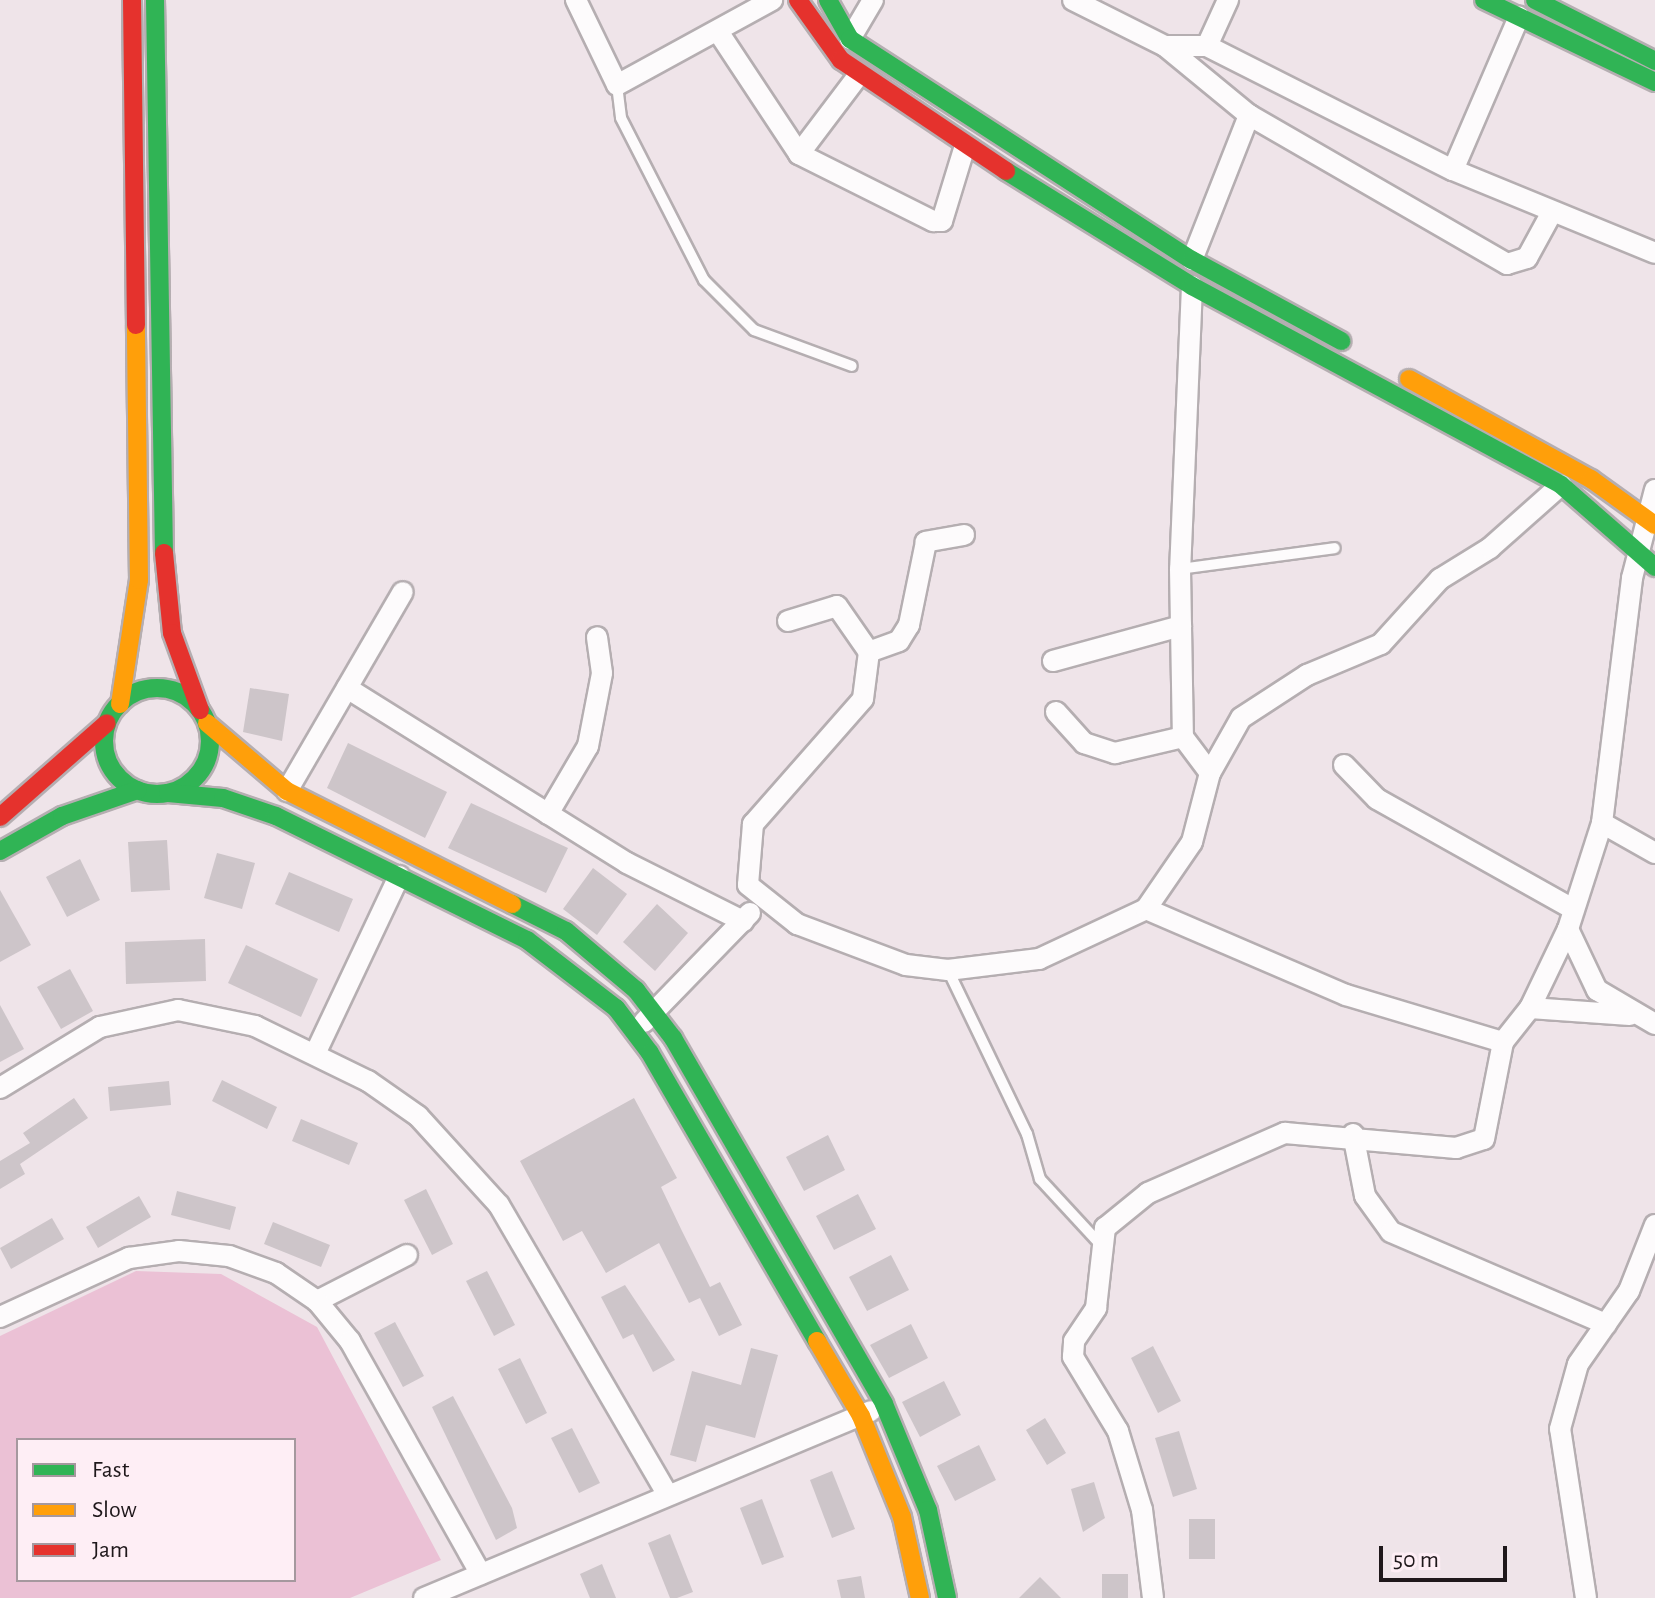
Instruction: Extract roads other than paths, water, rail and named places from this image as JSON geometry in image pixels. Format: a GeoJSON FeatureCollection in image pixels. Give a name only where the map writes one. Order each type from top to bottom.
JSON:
{"type":"FeatureCollection","features":[{"type":"Feature","properties":{"kind":"street"},"geometry":{"type":"LineString","coordinates":[[0,817],[46,784],[107,723],[120,704],[139,605],[132,0]]}},
{"type":"Feature","properties":{"kind":"street"},"geometry":{"type":"LineString","coordinates":[[155,0],[164,579],[176,646],[203,716],[203,767],[168,793]]}},
{"type":"Feature","properties":{"kind":"street"},"geometry":{"type":"LineString","coordinates":[[576,0],[617,85],[719,33],[772,0]]}},
{"type":"Feature","properties":{"kind":"street"},"geometry":{"type":"LineString","coordinates":[[798,0],[858,76],[1192,286],[1561,485],[1648,560]]}},
{"type":"Feature","properties":{"kind":"street"},"geometry":{"type":"LineString","coordinates":[[828,0],[850,39],[1192,260],[1591,479],[1651,521]]}},
{"type":"Feature","properties":{"kind":"street"},"geometry":{"type":"LineString","coordinates":[[850,39],[873,0]]}},
{"type":"Feature","properties":{"kind":"street"},"geometry":{"type":"LineString","coordinates":[[1073,0],[1165,46],[1249,115],[1507,264],[1527,258],[1551,214]]}},
{"type":"Feature","properties":{"kind":"street"},"geometry":{"type":"LineString","coordinates":[[1207,46],[1228,0]]}},
{"type":"Feature","properties":{"kind":"street"},"geometry":{"type":"LineString","coordinates":[[1484,0],[1655,82]]}},
{"type":"Feature","properties":{"kind":"street"},"geometry":{"type":"LineString","coordinates":[[1535,0],[1655,61]]}},
{"type":"Feature","properties":{"kind":"street"},"geometry":{"type":"LineString","coordinates":[[1453,170],[1519,17]]}},
{"type":"Feature","properties":{"kind":"street"},"geometry":{"type":"LineString","coordinates":[[719,33],[799,154],[942,221],[965,146]]}},
{"type":"Feature","properties":{"kind":"street"},"geometry":{"type":"LineString","coordinates":[[1165,46],[1207,46],[1453,170],[1551,214],[1655,253]]}},
{"type":"Feature","properties":{"kind":"street"},"geometry":{"type":"LineString","coordinates":[[799,154],[858,76]]}},
{"type":"Feature","properties":{"kind":"street"},"geometry":{"type":"LineString","coordinates":[[1192,260],[1249,115]]}},
{"type":"Feature","properties":{"kind":"street"},"geometry":{"type":"LineString","coordinates":[[134,196],[158,196]]}},
{"type":"Feature","properties":{"kind":"street"},"geometry":{"type":"LineString","coordinates":[[1192,286],[1180,569],[1183,737],[1210,773]]}},
{"type":"Feature","properties":{"kind":"street"},"geometry":{"type":"LineString","coordinates":[[788,621],[837,606],[869,652],[863,699],[753,824],[748,885],[760,902],[840,942],[948,970],[1039,959],[1146,909],[1192,842],[1210,773],[1241,718],[1307,675],[1381,644],[1440,579],[1490,548],[1561,485]]}},
{"type":"Feature","properties":{"kind":"street"},"geometry":{"type":"LineString","coordinates":[[1153,1598],[1142,1510],[1118,1431],[1073,1357],[1074,1341],[1096,1308],[1099,1243],[1105,1228],[1148,1193],[1259,1141],[1307,1130],[1474,1147],[1484,1139],[1503,1042],[1530,1008],[1570,919],[1602,823],[1632,578],[1648,560],[1655,490]]}},
{"type":"Feature","properties":{"kind":"street"},"geometry":{"type":"LineString","coordinates":[[869,652],[899,641],[909,625],[926,542],[964,535]]}},
{"type":"Feature","properties":{"kind":"street"},"geometry":{"type":"LineString","coordinates":[[287,791],[403,592]]}},
{"type":"Feature","properties":{"kind":"street"},"geometry":{"type":"LineString","coordinates":[[1053,661],[1181,626]]}},
{"type":"Feature","properties":{"kind":"street"},"geometry":{"type":"LineString","coordinates":[[548,814],[588,746],[602,673],[597,637]]}},
{"type":"Feature","properties":{"kind":"street"},"geometry":{"type":"LineString","coordinates":[[120,704],[161,688],[203,716],[287,791],[566,931],[655,1013],[884,1404],[928,1510],[947,1598]]}},
{"type":"Feature","properties":{"kind":"street"},"geometry":{"type":"LineString","coordinates":[[347,688],[548,814],[743,921]]}},
{"type":"Feature","properties":{"kind":"street"},"geometry":{"type":"LineString","coordinates":[[1056,712],[1084,743],[1115,753],[1183,737]]}},
{"type":"Feature","properties":{"kind":"street"},"geometry":{"type":"LineString","coordinates":[[107,723],[109,763],[138,790]]}},
{"type":"Feature","properties":{"kind":"street"},"geometry":{"type":"LineString","coordinates":[[1344,765],[1377,799],[1570,919],[1597,990],[1648,1021]]}},
{"type":"Feature","properties":{"kind":"street"},"geometry":{"type":"LineString","coordinates":[[0,851],[62,816],[138,790],[250,805],[551,953],[634,1029],[861,1416],[902,1517],[920,1598]]}},
{"type":"Feature","properties":{"kind":"street"},"geometry":{"type":"LineString","coordinates":[[1602,823],[1655,853]]}},
{"type":"Feature","properties":{"kind":"street"},"geometry":{"type":"LineString","coordinates":[[396,846],[391,861],[399,876]]}},
{"type":"Feature","properties":{"kind":"street"},"geometry":{"type":"LineString","coordinates":[[315,1054],[399,876],[424,859]]}},
{"type":"Feature","properties":{"kind":"street"},"geometry":{"type":"LineString","coordinates":[[634,1029],[655,1013],[760,902]]}},
{"type":"Feature","properties":{"kind":"street"},"geometry":{"type":"LineString","coordinates":[[1146,909],[1346,995],[1503,1042]]}},
{"type":"Feature","properties":{"kind":"street"},"geometry":{"type":"LineString","coordinates":[[1530,1008],[1648,1021]]}},
{"type":"Feature","properties":{"kind":"street"},"geometry":{"type":"LineString","coordinates":[[0,1088],[100,1027],[138,1015],[217,1014],[315,1054],[418,1116],[462,1157],[531,1257],[667,1494]]}},
{"type":"Feature","properties":{"kind":"street"},"geometry":{"type":"LineString","coordinates":[[1353,1134],[1365,1196],[1391,1232],[1606,1324]]}},
{"type":"Feature","properties":{"kind":"street"},"geometry":{"type":"LineString","coordinates":[[1586,1598],[1560,1429],[1578,1364],[1629,1291],[1655,1225]]}},
{"type":"Feature","properties":{"kind":"street"},"geometry":{"type":"LineString","coordinates":[[0,1317],[129,1258],[179,1251],[229,1256],[276,1273],[317,1301],[350,1341],[481,1574]]}},
{"type":"Feature","properties":{"kind":"street"},"geometry":{"type":"LineString","coordinates":[[317,1301],[407,1255]]}},
{"type":"Feature","properties":{"kind":"street"},"geometry":{"type":"LineString","coordinates":[[424,1598],[884,1404]]}},
{"type":"Feature","properties":{"kind":"lane"},"geometry":{"type":"LineString","coordinates":[[617,85],[621,118],[704,280],[754,330],[852,366]]}},
{"type":"Feature","properties":{"kind":"lane"},"geometry":{"type":"LineString","coordinates":[[1180,569],[1335,548]]}},
{"type":"Feature","properties":{"kind":"lane"},"geometry":{"type":"LineString","coordinates":[[948,970],[1027,1134],[1040,1179],[1099,1243]]}}]}
